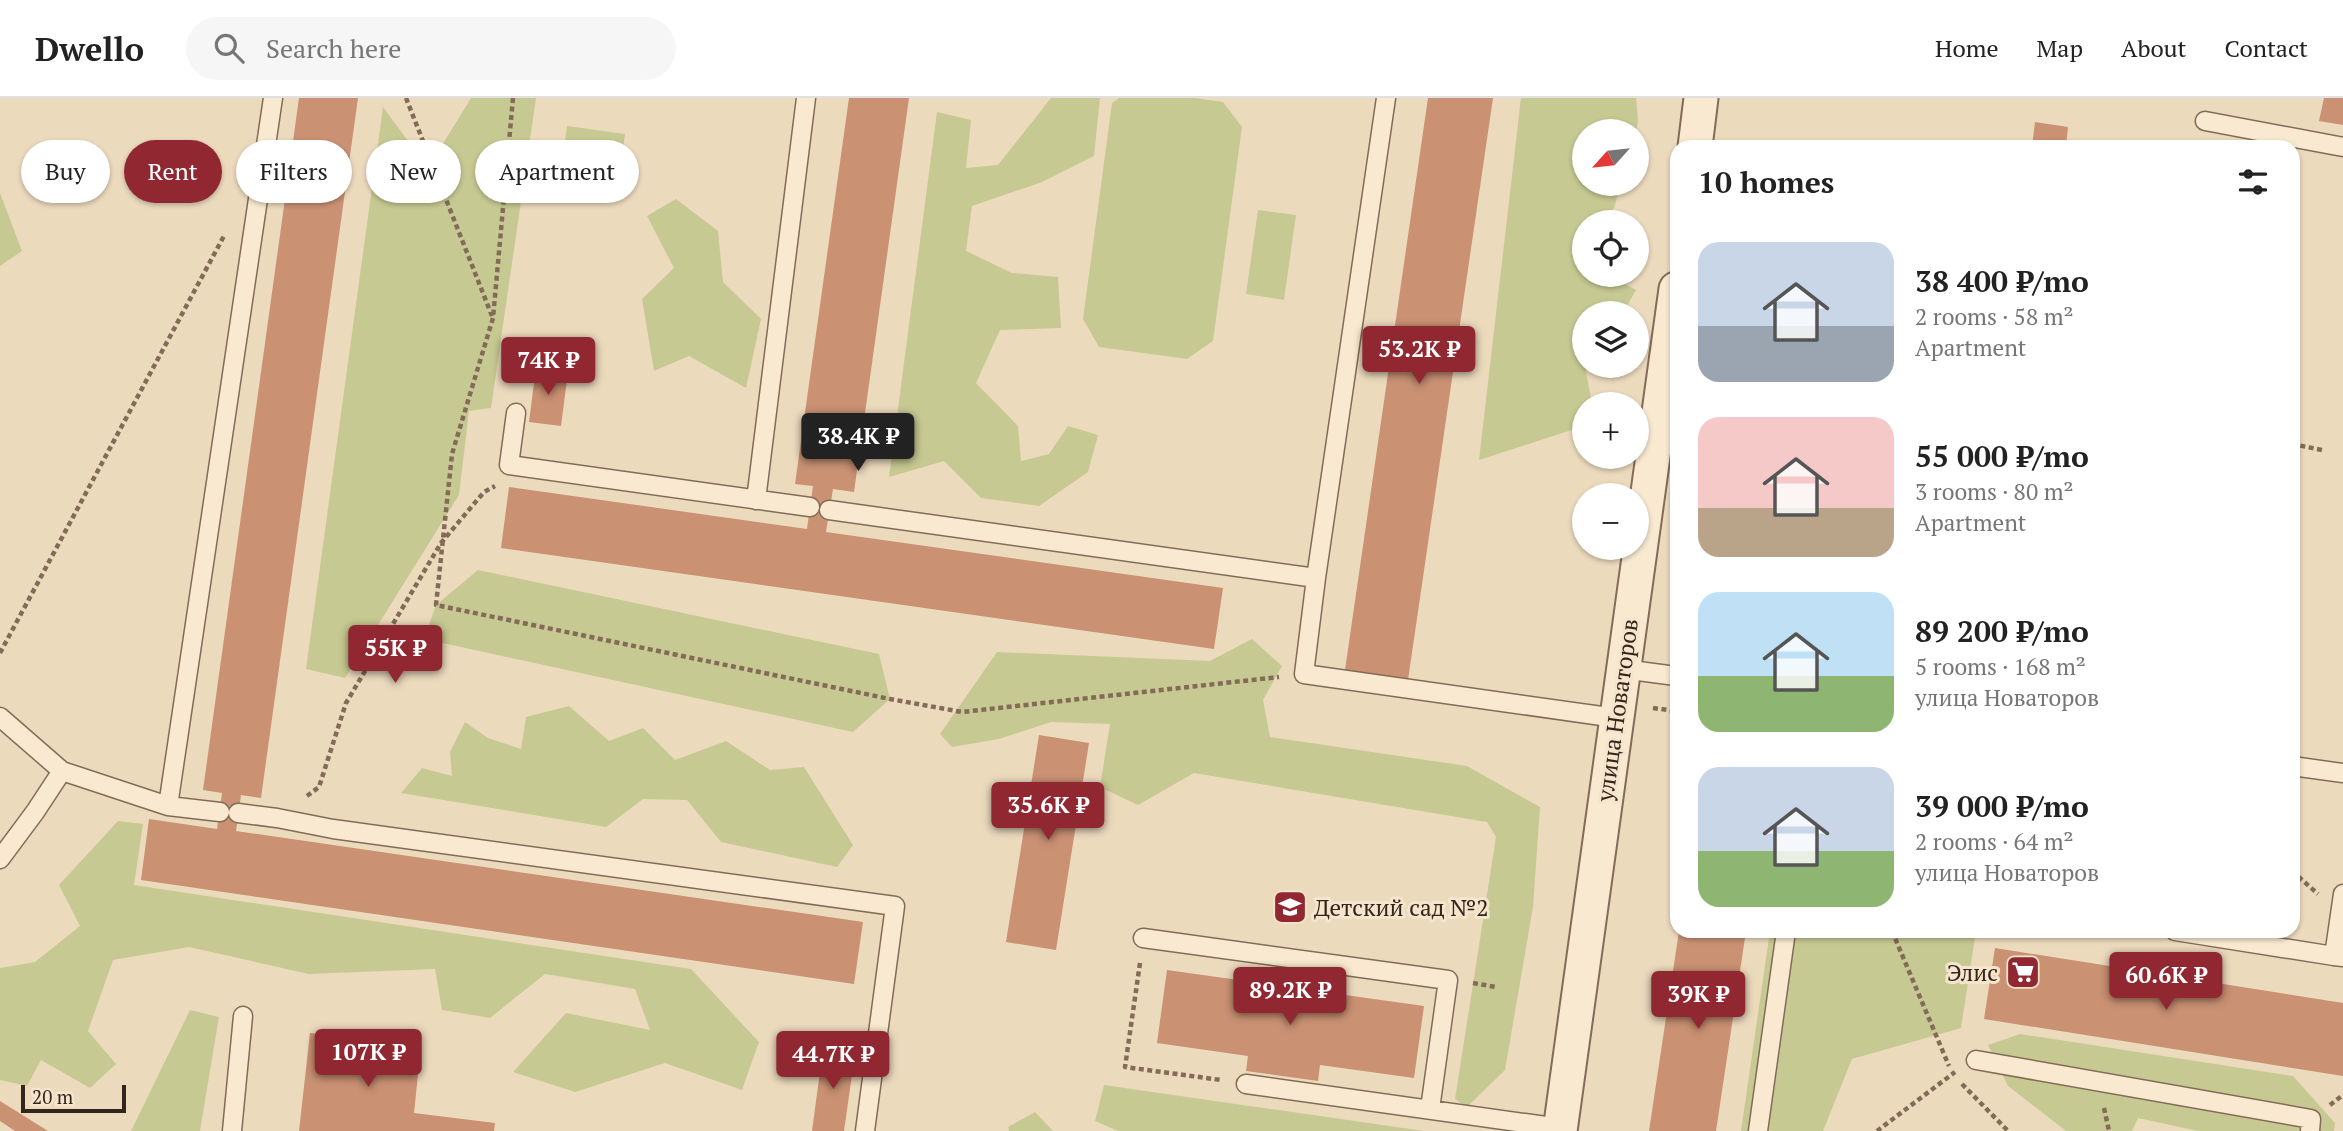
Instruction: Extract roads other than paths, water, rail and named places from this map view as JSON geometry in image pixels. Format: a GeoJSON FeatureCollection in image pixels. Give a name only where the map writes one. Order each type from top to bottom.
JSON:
{"type":"FeatureCollection","features":[{"type":"Feature","properties":{"kind":"street"},"geometry":{"type":"LineString","coordinates":[[1696,140],[1701,98]]}},
{"type":"Feature","properties":{"kind":"street","name":"улица Новаторов"},"geometry":{"type":"LineString","coordinates":[[1560,1129],[1670,332]]}},
{"type":"Feature","properties":{"kind":"lane"},"geometry":{"type":"LineString","coordinates":[[168,806],[273,98]]}},
{"type":"Feature","properties":{"kind":"lane"},"geometry":{"type":"LineString","coordinates":[[755,500],[806,98]]}},
{"type":"Feature","properties":{"kind":"lane"},"geometry":{"type":"LineString","coordinates":[[1386,98],[1304,674],[1616,718]]}},
{"type":"Feature","properties":{"kind":"lane"},"geometry":{"type":"LineString","coordinates":[[2205,121],[2343,147]]}},
{"type":"Feature","properties":{"kind":"lane"},"geometry":{"type":"LineString","coordinates":[[516,413],[509,465],[810,507]]}},
{"type":"Feature","properties":{"kind":"lane"},"geometry":{"type":"LineString","coordinates":[[829,510],[1316,578]]}},
{"type":"Feature","properties":{"kind":"lane"},"geometry":{"type":"LineString","coordinates":[[1623,669],[1670,675]]}},
{"type":"Feature","properties":{"kind":"lane"},"geometry":{"type":"LineString","coordinates":[[0,717],[62,771],[168,806],[220,812]]}},
{"type":"Feature","properties":{"kind":"lane"},"geometry":{"type":"LineString","coordinates":[[2300,767],[2343,773]]}},
{"type":"Feature","properties":{"kind":"lane"},"geometry":{"type":"LineString","coordinates":[[0,859],[62,771]]}},
{"type":"Feature","properties":{"kind":"lane"},"geometry":{"type":"LineString","coordinates":[[238,813],[277,817],[333,829],[895,906],[864,1131]]}},
{"type":"Feature","properties":{"kind":"lane"},"geometry":{"type":"LineString","coordinates":[[2221,938],[2339,956],[2343,894]]}},
{"type":"Feature","properties":{"kind":"lane"},"geometry":{"type":"LineString","coordinates":[[1143,938],[1448,980],[1430,1109]]}},
{"type":"Feature","properties":{"kind":"lane"},"geometry":{"type":"LineString","coordinates":[[1758,1131],[1785,938]]}},
{"type":"Feature","properties":{"kind":"lane"},"geometry":{"type":"LineString","coordinates":[[232,1131],[243,1016]]}},
{"type":"Feature","properties":{"kind":"lane"},"geometry":{"type":"LineString","coordinates":[[1976,1060],[2311,1119],[2310,1131]]}},
{"type":"Feature","properties":{"kind":"lane"},"geometry":{"type":"LineString","coordinates":[[1246,1084],[1560,1129]]}},
{"type":"Feature","properties":{"kind":"place","name":"Детский сад №2"},"geometry":{"type":"Point","coordinates":[1290,907]}},
{"type":"Feature","properties":{"kind":"place","name":"Элис"},"geometry":{"type":"Point","coordinates":[2023,972]}}]}
